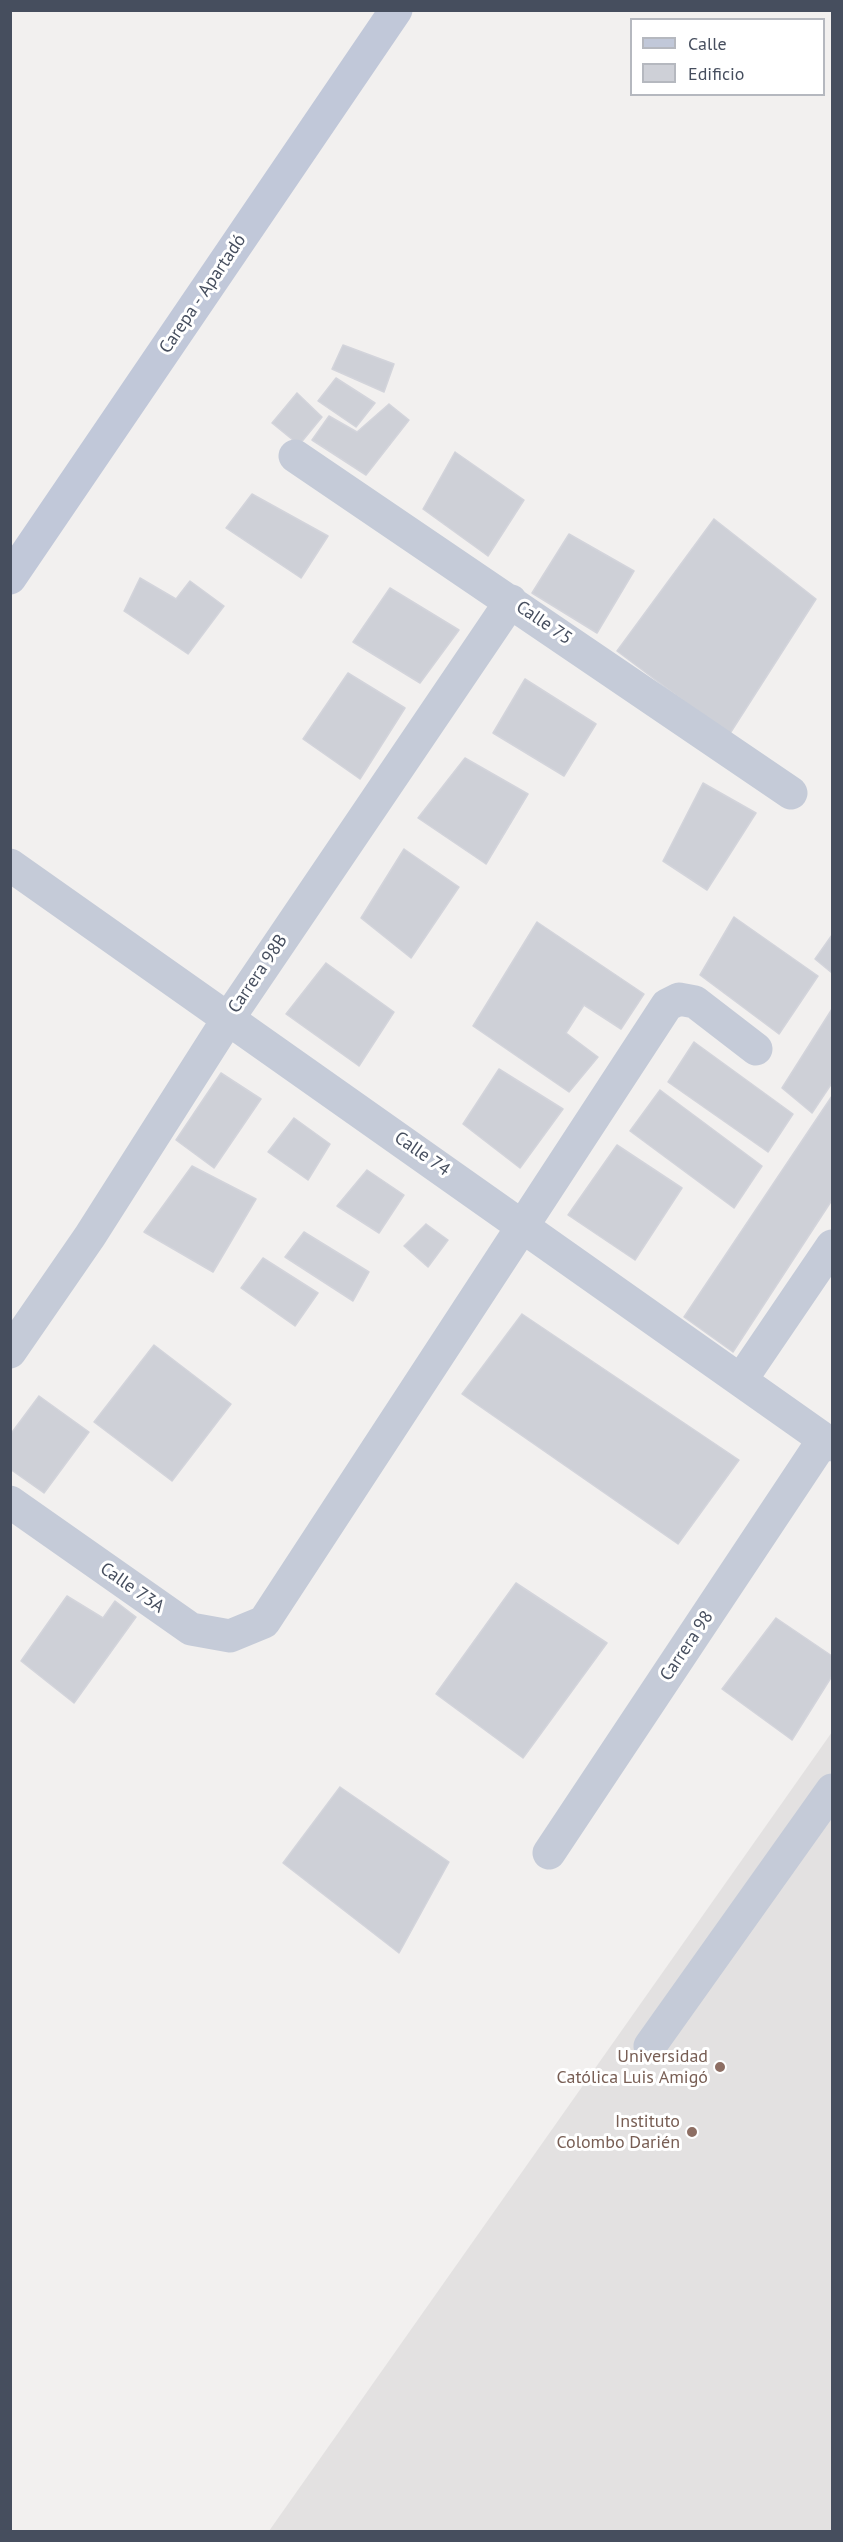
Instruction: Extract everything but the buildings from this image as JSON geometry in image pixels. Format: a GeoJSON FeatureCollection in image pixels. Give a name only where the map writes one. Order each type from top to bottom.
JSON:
{"type":"FeatureCollection","features":[{"type":"Feature","properties":{"kind":"main road","name":"Carepa - Apartadó"},"geometry":{"type":"LineString","coordinates":[[10,578],[396,10]]}},
{"type":"Feature","properties":{"kind":"street","name":"Calle 75"},"geometry":{"type":"LineString","coordinates":[[295,456],[791,793]]}},
{"type":"Feature","properties":{"kind":"street","name":"Carrera 98B"},"geometry":{"type":"LineString","coordinates":[[10,1352],[90,1236],[228,1018],[511,601]]}},
{"type":"Feature","properties":{"kind":"street","name":"Calle 74"},"geometry":{"type":"LineString","coordinates":[[10,865],[524,1225],[828,1442]]}},
{"type":"Feature","properties":{"kind":"street"},"geometry":{"type":"LineString","coordinates":[[524,1225],[667,1005],[680,999],[695,1002],[756,1049]]}},
{"type":"Feature","properties":{"kind":"street","name":"Calle 73A"},"geometry":{"type":"LineString","coordinates":[[10,1502],[190,1629],[230,1636],[264,1622],[524,1225]]}},
{"type":"Feature","properties":{"kind":"street"},"geometry":{"type":"LineString","coordinates":[[741,1380],[832,1246]]}},
{"type":"Feature","properties":{"kind":"street","name":"Carrera 98"},"geometry":{"type":"LineString","coordinates":[[549,1853],[828,1442]]}},
{"type":"Feature","properties":{"kind":"street"},"geometry":{"type":"LineString","coordinates":[[650,2046],[832,1790]]}},
{"type":"Feature","properties":{"kind":"shaded area","name":"Instituto Colombo Darién"},"geometry":{"type":"Polygon","coordinates":[[[832,1732],[832,2531],[269,2531],[832,1732]]]}},
{"type":"Feature","properties":{"kind":"place","name":"Universidad Católica Luis Amigó"},"geometry":{"type":"Point","coordinates":[720,2067]}},
{"type":"Feature","properties":{"kind":"place","name":"Instituto Colombo Darién"},"geometry":{"type":"Point","coordinates":[692,2132]}}]}
